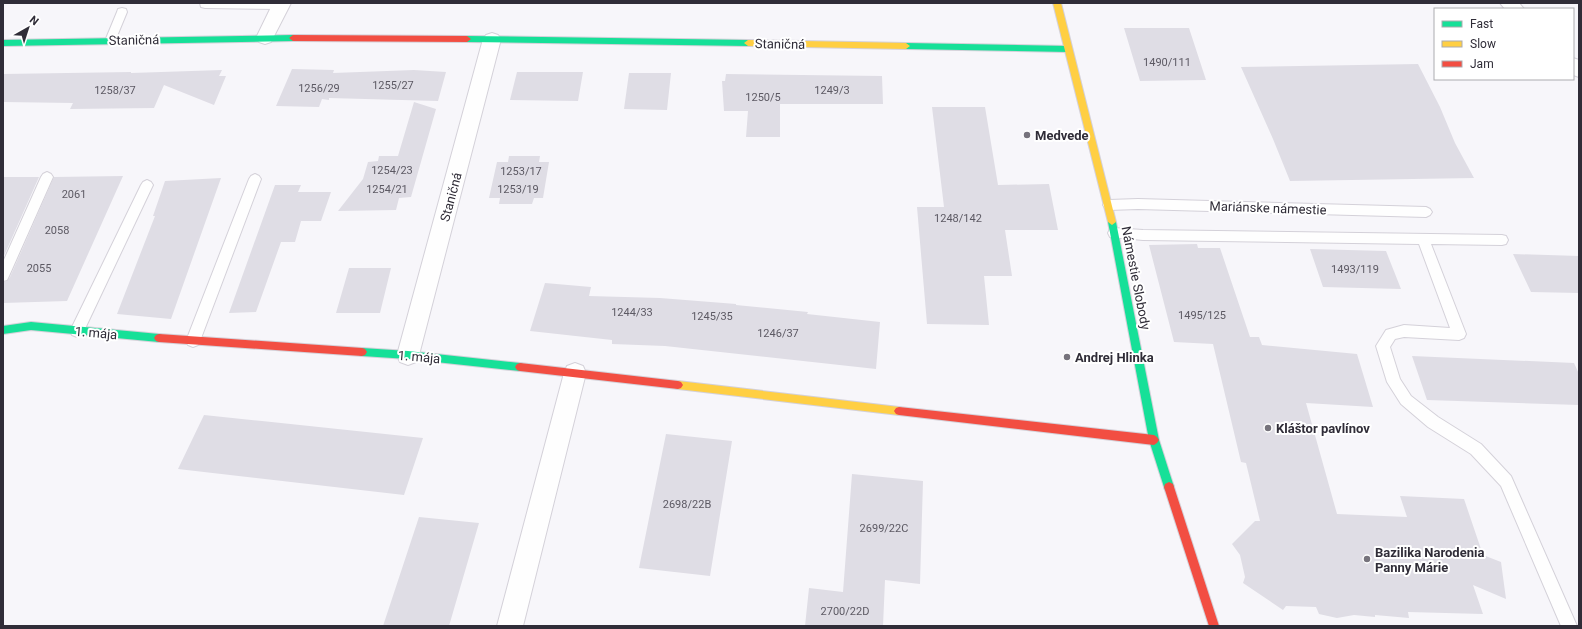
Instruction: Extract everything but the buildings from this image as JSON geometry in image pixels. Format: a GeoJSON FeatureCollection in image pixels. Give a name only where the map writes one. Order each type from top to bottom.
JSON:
{"type":"FeatureCollection","features":[{"type":"Feature","properties":{"kind":"street","name":"Námestie Slobody"},"geometry":{"type":"LineString","coordinates":[[1057,3],[1109,205],[1154,440],[1214,626]]}},
{"type":"Feature","properties":{"kind":"street"},"geometry":{"type":"LineString","coordinates":[[265,38],[282,4]]}},
{"type":"Feature","properties":{"kind":"street","name":"Staničná"},"geometry":{"type":"LineString","coordinates":[[3,43],[265,38],[492,39],[1068,49]]}},
{"type":"Feature","properties":{"kind":"street","name":"Staničná"},"geometry":{"type":"LineString","coordinates":[[408,355],[492,39]]}},
{"type":"Feature","properties":{"kind":"street","name":"1. mája"},"geometry":{"type":"LineString","coordinates":[[3,330],[31,326],[193,341],[408,355],[1154,440]]}},
{"type":"Feature","properties":{"kind":"street"},"geometry":{"type":"LineString","coordinates":[[510,626],[575,373]]}},
{"type":"Feature","properties":{"kind":"lane"},"geometry":{"type":"LineString","coordinates":[[205,4],[282,4]]}},
{"type":"Feature","properties":{"kind":"lane"},"geometry":{"type":"LineString","coordinates":[[110,41],[122,12]]}},
{"type":"Feature","properties":{"kind":"lane"},"geometry":{"type":"LineString","coordinates":[[3,276],[47,177]]}},
{"type":"Feature","properties":{"kind":"lane"},"geometry":{"type":"LineString","coordinates":[[193,341],[255,179]]}},
{"type":"Feature","properties":{"kind":"lane"},"geometry":{"type":"LineString","coordinates":[[77,331],[147,185]]}},
{"type":"Feature","properties":{"kind":"lane","name":"Mariánske námestie"},"geometry":{"type":"LineString","coordinates":[[1109,205],[1145,204],[1426,212]]}},
{"type":"Feature","properties":{"kind":"lane"},"geometry":{"type":"LineString","coordinates":[[1114,233],[1143,235],[1502,240]]}},
{"type":"Feature","properties":{"kind":"lane"},"geometry":{"type":"LineString","coordinates":[[1423,239],[1459,334],[1404,331],[1391,334],[1383,346],[1394,382],[1406,400],[1433,422],[1476,449],[1506,481],[1569,626]]}},
{"type":"Feature","properties":{"kind":"traffic: fast"},"geometry":{"type":"LineString","coordinates":[[3,43],[293,38]]}},
{"type":"Feature","properties":{"kind":"traffic: fast"},"geometry":{"type":"LineString","coordinates":[[467,39],[748,43]]}},
{"type":"Feature","properties":{"kind":"traffic: fast"},"geometry":{"type":"LineString","coordinates":[[906,46],[1068,49]]}},
{"type":"Feature","properties":{"kind":"traffic: fast"},"geometry":{"type":"LineString","coordinates":[[1112,222],[1154,440],[1169,487]]}},
{"type":"Feature","properties":{"kind":"traffic: fast"},"geometry":{"type":"LineString","coordinates":[[3,330],[31,326],[159,338]]}},
{"type":"Feature","properties":{"kind":"traffic: fast"},"geometry":{"type":"LineString","coordinates":[[362,352],[408,355],[520,367]]}},
{"type":"Feature","properties":{"kind":"traffic: slow"},"geometry":{"type":"LineString","coordinates":[[1057,3],[1112,222]]}},
{"type":"Feature","properties":{"kind":"traffic: slow"},"geometry":{"type":"LineString","coordinates":[[748,43],[906,46]]}},
{"type":"Feature","properties":{"kind":"traffic: slow"},"geometry":{"type":"LineString","coordinates":[[678,385],[899,411]]}},
{"type":"Feature","properties":{"kind":"traffic: jam"},"geometry":{"type":"LineString","coordinates":[[293,38],[467,39]]}},
{"type":"Feature","properties":{"kind":"traffic: jam"},"geometry":{"type":"LineString","coordinates":[[159,338],[362,352]]}},
{"type":"Feature","properties":{"kind":"traffic: jam"},"geometry":{"type":"LineString","coordinates":[[520,367],[678,385]]}},
{"type":"Feature","properties":{"kind":"traffic: jam"},"geometry":{"type":"LineString","coordinates":[[899,411],[1154,440]]}},
{"type":"Feature","properties":{"kind":"traffic: jam"},"geometry":{"type":"LineString","coordinates":[[1169,487],[1214,626]]}},
{"type":"Feature","properties":{"kind":"place","name":"Medvede"},"geometry":{"type":"Point","coordinates":[1027,135]}},
{"type":"Feature","properties":{"kind":"place","name":"Andrej Hlinka"},"geometry":{"type":"Point","coordinates":[1067,357]}},
{"type":"Feature","properties":{"kind":"place","name":"Kláštor pavlínov"},"geometry":{"type":"Point","coordinates":[1268,428]}},
{"type":"Feature","properties":{"kind":"place","name":"Bazilika Narodenia Panny Márie"},"geometry":{"type":"Point","coordinates":[1367,559]}}]}
